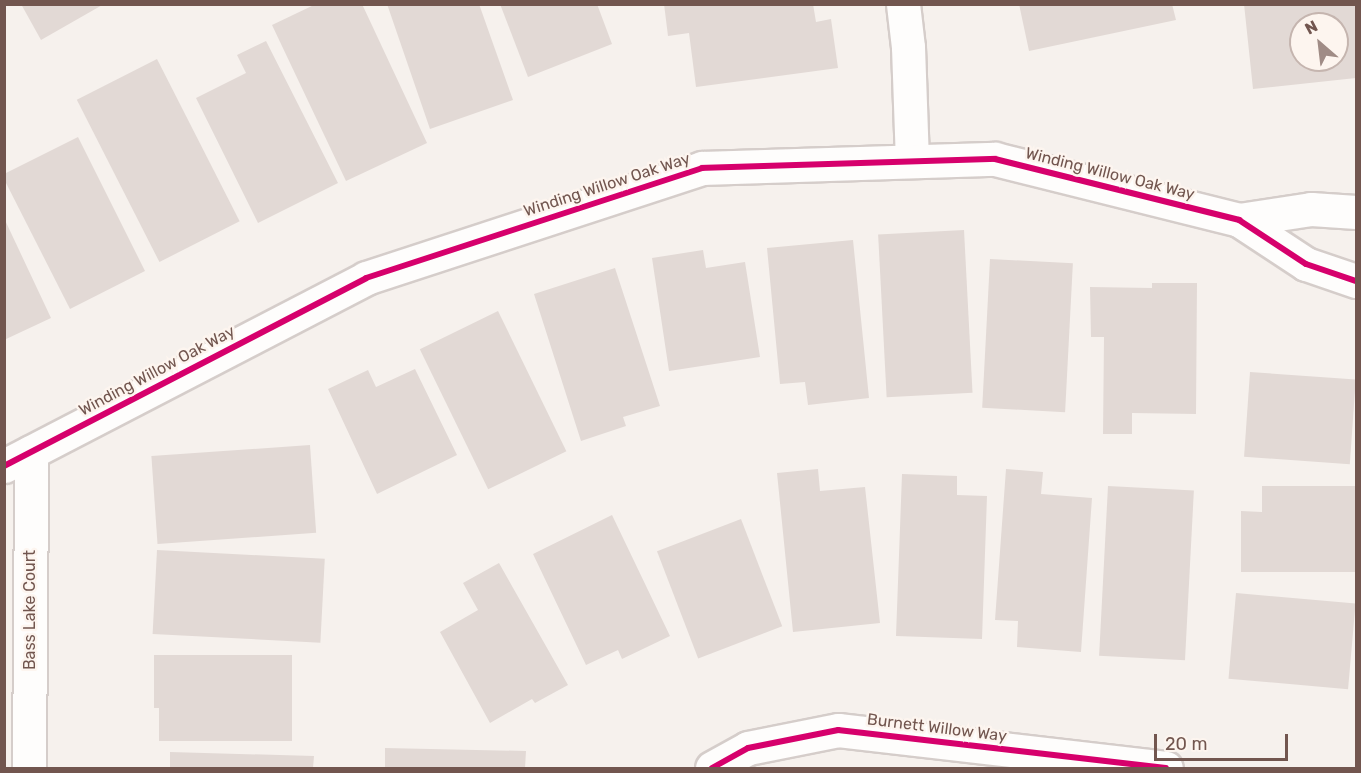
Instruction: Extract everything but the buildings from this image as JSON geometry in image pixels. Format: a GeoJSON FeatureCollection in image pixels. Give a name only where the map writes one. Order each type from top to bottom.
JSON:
{"type":"FeatureCollection","features":[{"type":"Feature","properties":{"kind":"street"},"geometry":{"type":"LineString","coordinates":[[903,4],[908,47],[912,161]]}},
{"type":"Feature","properties":{"kind":"street","name":"Winding Willow Oak Way"},"geometry":{"type":"LineString","coordinates":[[18,459],[366,278],[702,168],[995,159],[1239,220],[1306,264],[1356,281]]}},
{"type":"Feature","properties":{"kind":"street","name":"Winding Willow Oak Way"},"geometry":{"type":"LineString","coordinates":[[1239,220],[1311,209],[1356,212]]}},
{"type":"Feature","properties":{"kind":"street","name":"Bass Lake Court"},"geometry":{"type":"LineString","coordinates":[[18,459],[29,768]]}},
{"type":"Feature","properties":{"kind":"street","name":"Burnett Willow Way"},"geometry":{"type":"LineString","coordinates":[[712,768],[747,748],[838,730],[1166,768]]}},
{"type":"Feature","properties":{"kind":"cycle path"},"geometry":{"type":"LineString","coordinates":[[4,466],[366,278],[702,168],[995,159],[1239,220],[1306,264],[1356,281]]}},
{"type":"Feature","properties":{"kind":"cycle path"},"geometry":{"type":"LineString","coordinates":[[712,768],[748,748],[838,730],[1166,768]]}}]}
